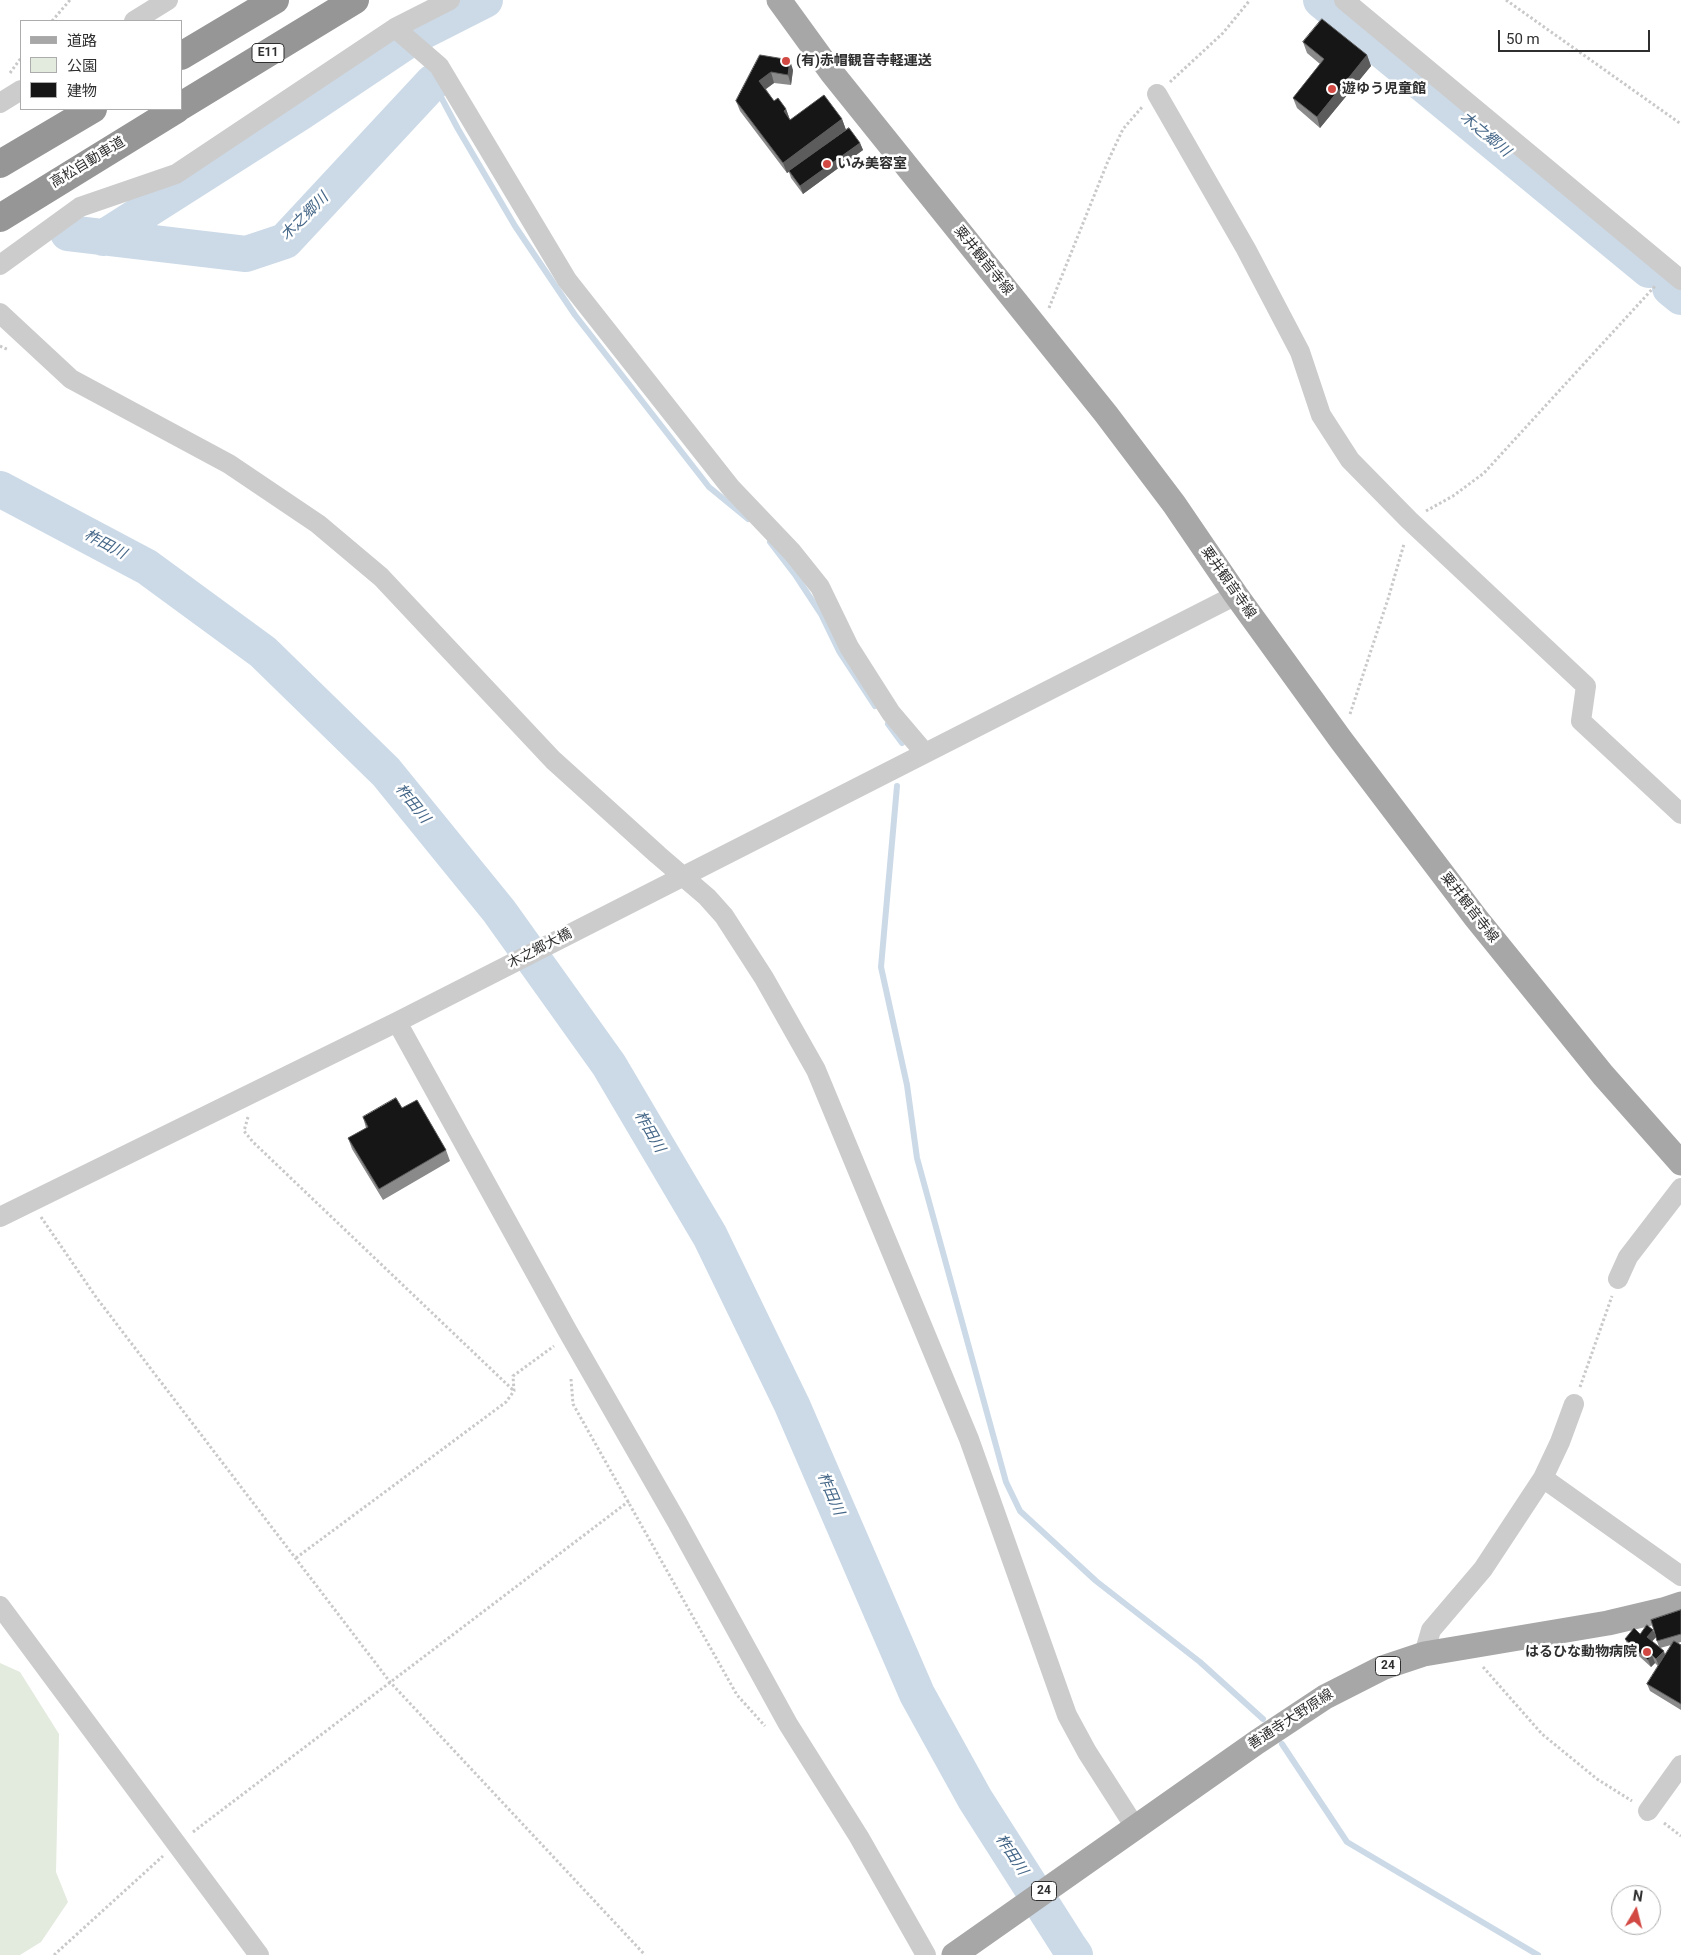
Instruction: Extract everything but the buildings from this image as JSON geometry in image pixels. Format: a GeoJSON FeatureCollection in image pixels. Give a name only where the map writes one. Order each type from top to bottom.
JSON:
{"type":"FeatureCollection","features":[{"type":"Feature","properties":{"kind":"highway"},"geometry":{"type":"LineString","coordinates":[[182,55],[275,0]]}},
{"type":"Feature","properties":{"kind":"highway","name":"E11"},"geometry":{"type":"LineString","coordinates":[[182,105],[355,0]]}},
{"type":"Feature","properties":{"kind":"highway"},"geometry":{"type":"LineString","coordinates":[[0,164],[91,110]]}},
{"type":"Feature","properties":{"kind":"highway","name":"高松自動車道"},"geometry":{"type":"LineString","coordinates":[[0,218],[175,110]]}},
{"type":"Feature","properties":{"kind":"main road","name":"粟井観音寺線"},"geometry":{"type":"LineString","coordinates":[[779,0],[832,73],[1106,414],[1174,504],[1236,595],[1341,740],[1520,974],[1603,1075],[1681,1163]]}},
{"type":"Feature","properties":{"kind":"main road","name":"善通寺大野原線"},"geometry":{"type":"LineString","coordinates":[[954,1955],[1135,1827],[1325,1697],[1382,1668],[1424,1654],[1608,1623],[1681,1604]]}},
{"type":"Feature","properties":{"kind":"street"},"geometry":{"type":"LineString","coordinates":[[136,20],[168,0]]}},
{"type":"Feature","properties":{"kind":"street"},"geometry":{"type":"LineString","coordinates":[[0,264],[80,207],[176,174],[395,28],[450,0]]}},
{"type":"Feature","properties":{"kind":"street"},"geometry":{"type":"LineString","coordinates":[[1344,0],[1675,275]]}},
{"type":"Feature","properties":{"kind":"street"},"geometry":{"type":"LineString","coordinates":[[395,28],[439,66],[567,280],[731,488],[785,545],[820,587],[849,647],[880,697],[891,713],[926,753]]}},
{"type":"Feature","properties":{"kind":"street"},"geometry":{"type":"LineString","coordinates":[[0,103],[20,91]]}},
{"type":"Feature","properties":{"kind":"street"},"geometry":{"type":"LineString","coordinates":[[1157,94],[1246,249],[1300,352],[1322,415],[1350,460],[1409,520],[1586,686],[1581,721],[1681,814]]}},
{"type":"Feature","properties":{"kind":"street"},"geometry":{"type":"LineString","coordinates":[[0,313],[72,378],[229,464],[318,524],[381,577],[553,760],[682,877],[707,897],[724,916],[764,978],[816,1070],[970,1439],[1067,1715],[1087,1752],[1135,1827]]}},
{"type":"Feature","properties":{"kind":"street","name":"木之郷大橋"},"geometry":{"type":"LineString","coordinates":[[0,1217],[397,1022],[1236,595]]}},
{"type":"Feature","properties":{"kind":"street"},"geometry":{"type":"LineString","coordinates":[[397,1022],[788,1724],[859,1837],[926,1955]]}},
{"type":"Feature","properties":{"kind":"street"},"geometry":{"type":"LineString","coordinates":[[1618,1279],[1628,1257],[1681,1188]]}},
{"type":"Feature","properties":{"kind":"street"},"geometry":{"type":"LineString","coordinates":[[1424,1654],[1431,1630],[1483,1569],[1543,1478],[1560,1442],[1574,1404]]}},
{"type":"Feature","properties":{"kind":"street"},"geometry":{"type":"LineString","coordinates":[[1543,1478],[1681,1576]]}},
{"type":"Feature","properties":{"kind":"street"},"geometry":{"type":"LineString","coordinates":[[0,1606],[175,1845],[259,1955]]}},
{"type":"Feature","properties":{"kind":"street"},"geometry":{"type":"LineString","coordinates":[[1648,1811],[1681,1766]]}},
{"type":"Feature","properties":{"kind":"path"},"geometry":{"type":"LineString","coordinates":[[53,20],[70,0]]}},
{"type":"Feature","properties":{"kind":"path"},"geometry":{"type":"LineString","coordinates":[[1040,332],[1108,161],[1123,129],[1140,109],[1223,33],[1250,0]]}},
{"type":"Feature","properties":{"kind":"path"},"geometry":{"type":"LineString","coordinates":[[1506,0],[1681,124]]}},
{"type":"Feature","properties":{"kind":"path"},"geometry":{"type":"LineString","coordinates":[[1341,740],[1388,599],[1405,541],[1409,520],[1453,496],[1484,473],[1675,275]]}},
{"type":"Feature","properties":{"kind":"path"},"geometry":{"type":"LineString","coordinates":[[249,1114],[244,1131],[253,1142],[514,1391]]}},
{"type":"Feature","properties":{"kind":"path"},"geometry":{"type":"LineString","coordinates":[[31,1202],[96,1297],[390,1682],[645,1955]]}},
{"type":"Feature","properties":{"kind":"path"},"geometry":{"type":"LineString","coordinates":[[1574,1404],[1618,1279]]}},
{"type":"Feature","properties":{"kind":"path"},"geometry":{"type":"LineString","coordinates":[[296,1558],[506,1402],[514,1391],[513,1376],[558,1344],[567,1330]]}},
{"type":"Feature","properties":{"kind":"path"},"geometry":{"type":"LineString","coordinates":[[568,1371],[572,1385],[573,1404],[737,1695],[749,1711],[769,1730]]}},
{"type":"Feature","properties":{"kind":"path"},"geometry":{"type":"LineString","coordinates":[[54,1955],[175,1845],[628,1501]]}},
{"type":"Feature","properties":{"kind":"path"},"geometry":{"type":"LineString","coordinates":[[1465,1647],[1542,1734],[1597,1779],[1648,1811],[1681,1836]]}},
{"type":"Feature","properties":{"kind":"green space"},"geometry":{"type":"Polygon","coordinates":[[[0,1663],[20,1672],[59,1734],[56,1872],[68,1902],[41,1942],[20,1955],[0,1955],[0,1663]]]}},
{"type":"Feature","properties":{"kind":"waterway","name":"木之郷川"},"geometry":{"type":"LineString","coordinates":[[418,34],[485,0]]}},
{"type":"Feature","properties":{"kind":"waterway","name":"木之郷川"},"geometry":{"type":"LineString","coordinates":[[1321,0],[1649,270]]}},
{"type":"Feature","properties":{"kind":"waterway","name":"木之郷川"},"geometry":{"type":"LineString","coordinates":[[103,238],[301,112],[404,43]]}},
{"type":"Feature","properties":{"kind":"waterway"},"geometry":{"type":"LineString","coordinates":[[433,82],[458,129],[515,226],[575,315],[709,487],[748,519]]}},
{"type":"Feature","properties":{"kind":"waterway","name":"木之郷川"},"geometry":{"type":"LineString","coordinates":[[68,233],[246,254],[285,241],[433,82]]}},
{"type":"Feature","properties":{"kind":"waterway","name":"木之郷川"},"geometry":{"type":"LineString","coordinates":[[1670,288],[1681,297]]}},
{"type":"Feature","properties":{"kind":"waterway","name":"柞田川"},"geometry":{"type":"LineString","coordinates":[[0,489],[147,567],[263,652],[386,772],[499,911],[609,1065],[710,1236],[792,1405],[917,1694],[975,1799],[1075,1955]]}},
{"type":"Feature","properties":{"kind":"waterway"},"geometry":{"type":"LineString","coordinates":[[770,542],[796,576],[821,614],[839,651],[875,706]]}},
{"type":"Feature","properties":{"kind":"waterway"},"geometry":{"type":"LineString","coordinates":[[888,724],[902,743]]}},
{"type":"Feature","properties":{"kind":"waterway"},"geometry":{"type":"LineString","coordinates":[[897,786],[881,967],[907,1085],[917,1158],[1006,1482],[1020,1511],[1096,1581],[1200,1662],[1263,1719]]}},
{"type":"Feature","properties":{"kind":"waterway"},"geometry":{"type":"LineString","coordinates":[[1282,1744],[1347,1842],[1538,1955]]}},
{"type":"Feature","properties":{"kind":"place","name":"(有)赤帽観音寺軽運送"},"geometry":{"type":"Point","coordinates":[786,61]}},
{"type":"Feature","properties":{"kind":"place","name":"遊ゆう児童館"},"geometry":{"type":"Point","coordinates":[1332,89]}},
{"type":"Feature","properties":{"kind":"place","name":"いみ美容室"},"geometry":{"type":"Point","coordinates":[827,164]}},
{"type":"Feature","properties":{"kind":"place","name":"はるひな動物病院"},"geometry":{"type":"Point","coordinates":[1647,1652]}}]}
